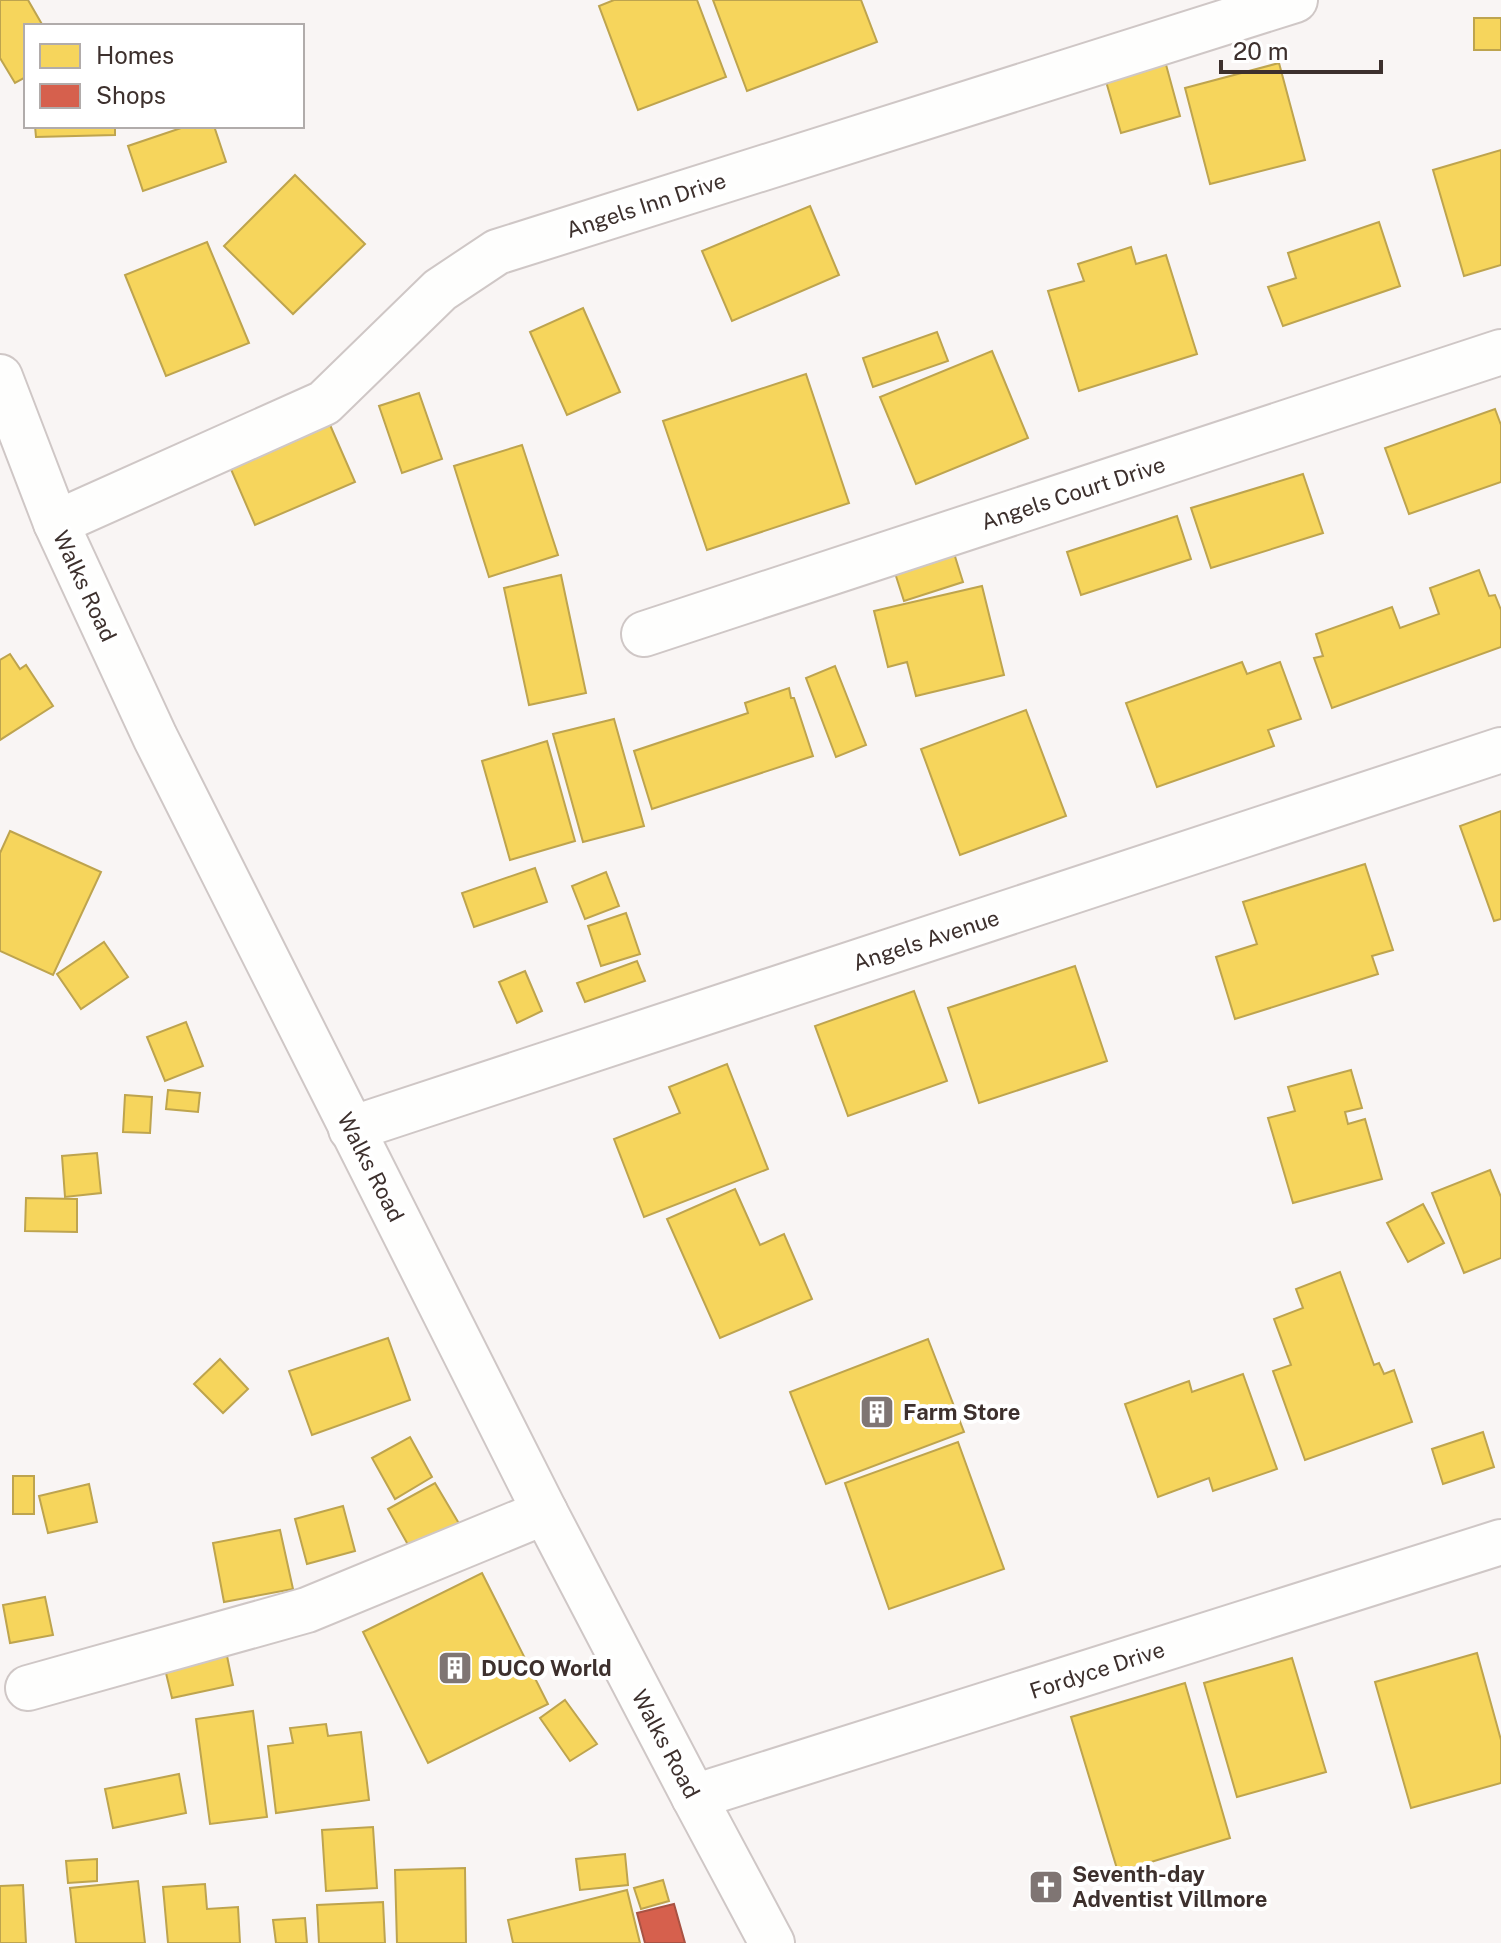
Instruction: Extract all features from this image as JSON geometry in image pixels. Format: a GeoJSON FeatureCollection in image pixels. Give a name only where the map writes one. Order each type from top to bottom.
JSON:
{"type":"FeatureCollection","features":[{"type":"Feature","properties":{"kind":"street","name":"Angels Inn Drive"},"geometry":{"type":"LineString","coordinates":[[56,523],[324,403],[440,290],[497,252],[1295,0]]}},
{"type":"Feature","properties":{"kind":"street","name":"Angels Court Drive"},"geometry":{"type":"LineString","coordinates":[[644,634],[1501,352]]}},
{"type":"Feature","properties":{"kind":"street","name":"Walks Road"},"geometry":{"type":"LineString","coordinates":[[0,377],[56,523],[155,737],[545,1512],[772,1943]]}},
{"type":"Feature","properties":{"kind":"street","name":"Angels Avenue"},"geometry":{"type":"LineString","coordinates":[[351,1129],[1501,750]]}},
{"type":"Feature","properties":{"kind":"street"},"geometry":{"type":"LineString","coordinates":[[28,1688],[307,1610],[545,1512]]}},
{"type":"Feature","properties":{"kind":"street","name":"Fordyce Drive"},"geometry":{"type":"LineString","coordinates":[[694,1797],[1501,1542]]}},
{"type":"Feature","properties":{"kind":"building: Homes"},"geometry":{"type":"Polygon","coordinates":[[[0,0],[28,0],[42,24],[24,24],[24,78],[15,83],[0,58],[0,0]]]}},
{"type":"Feature","properties":{"kind":"building: Homes"},"geometry":{"type":"Polygon","coordinates":[[[614,0],[697,0],[726,77],[638,110],[599,6],[614,0]]]}},
{"type":"Feature","properties":{"kind":"building: Homes"},"geometry":{"type":"Polygon","coordinates":[[[713,0],[861,0],[877,42],[747,91],[713,0]]]}},
{"type":"Feature","properties":{"kind":"building: Homes"},"geometry":{"type":"Polygon","coordinates":[[[1474,18],[1501,18],[1501,50],[1474,50],[1474,18]]]}},
{"type":"Feature","properties":{"kind":"building: Homes"},"geometry":{"type":"Polygon","coordinates":[[[1165,61],[1180,116],[1121,133],[1105,78],[1165,61]]]}},
{"type":"Feature","properties":{"kind":"building: Homes"},"geometry":{"type":"Polygon","coordinates":[[[1279,63],[1305,160],[1210,184],[1185,88],[1279,63]]]}},
{"type":"Feature","properties":{"kind":"building: Homes"},"geometry":{"type":"Polygon","coordinates":[[[35,128],[115,128],[115,135],[36,137],[35,128]]]}},
{"type":"Feature","properties":{"kind":"building: Homes"},"geometry":{"type":"Polygon","coordinates":[[[181,128],[215,128],[226,162],[143,191],[128,146],[181,128]]]}},
{"type":"Feature","properties":{"kind":"building: Homes"},"geometry":{"type":"Polygon","coordinates":[[[1501,150],[1501,265],[1464,276],[1433,170],[1501,150]]]}},
{"type":"Feature","properties":{"kind":"building: Homes"},"geometry":{"type":"Polygon","coordinates":[[[295,175],[365,244],[293,314],[224,246],[295,175]]]}},
{"type":"Feature","properties":{"kind":"building: Homes"},"geometry":{"type":"Polygon","coordinates":[[[810,206],[839,275],[732,321],[702,251],[810,206]]]}},
{"type":"Feature","properties":{"kind":"building: Homes"},"geometry":{"type":"Polygon","coordinates":[[[1379,222],[1400,286],[1283,326],[1268,287],[1296,278],[1288,253],[1379,222]]]}},
{"type":"Feature","properties":{"kind":"building: Homes"},"geometry":{"type":"Polygon","coordinates":[[[207,242],[249,343],[166,376],[125,275],[207,242]]]}},
{"type":"Feature","properties":{"kind":"building: Homes"},"geometry":{"type":"Polygon","coordinates":[[[1131,247],[1136,264],[1166,255],[1197,354],[1079,391],[1048,291],[1084,281],[1078,264],[1131,247]]]}},
{"type":"Feature","properties":{"kind":"building: Homes"},"geometry":{"type":"Polygon","coordinates":[[[583,308],[620,392],[567,415],[530,332],[583,308]]]}},
{"type":"Feature","properties":{"kind":"building: Homes"},"geometry":{"type":"Polygon","coordinates":[[[937,332],[948,361],[873,387],[863,358],[937,332]]]}},
{"type":"Feature","properties":{"kind":"building: Homes"},"geometry":{"type":"Polygon","coordinates":[[[992,351],[1028,438],[916,484],[880,397],[992,351]]]}},
{"type":"Feature","properties":{"kind":"building: Homes"},"geometry":{"type":"Polygon","coordinates":[[[806,374],[849,503],[707,550],[663,421],[806,374]]]}},
{"type":"Feature","properties":{"kind":"building: Homes"},"geometry":{"type":"Polygon","coordinates":[[[419,393],[442,459],[402,473],[379,406],[419,393]]]}},
{"type":"Feature","properties":{"kind":"building: Homes"},"geometry":{"type":"Polygon","coordinates":[[[1495,409],[1501,425],[1501,482],[1409,514],[1385,448],[1495,409]]]}},
{"type":"Feature","properties":{"kind":"building: Homes"},"geometry":{"type":"Polygon","coordinates":[[[327,418],[355,482],[255,525],[227,460],[327,418]]]}},
{"type":"Feature","properties":{"kind":"building: Homes"},"geometry":{"type":"Polygon","coordinates":[[[522,445],[558,555],[489,577],[454,466],[522,445]]]}},
{"type":"Feature","properties":{"kind":"building: Homes"},"geometry":{"type":"Polygon","coordinates":[[[1303,474],[1323,533],[1211,568],[1191,508],[1303,474]]]}},
{"type":"Feature","properties":{"kind":"building: Homes"},"geometry":{"type":"Polygon","coordinates":[[[1177,516],[1191,559],[1081,595],[1067,552],[1177,516]]]}},
{"type":"Feature","properties":{"kind":"building: Homes"},"geometry":{"type":"Polygon","coordinates":[[[953,550],[963,582],[904,601],[894,570],[953,550]]]}},
{"type":"Feature","properties":{"kind":"building: Homes"},"geometry":{"type":"Polygon","coordinates":[[[1479,570],[1489,596],[1495,595],[1501,610],[1501,647],[1332,708],[1314,658],[1323,656],[1316,634],[1392,607],[1400,628],[1439,614],[1430,588],[1479,570]]]}},
{"type":"Feature","properties":{"kind":"building: Homes"},"geometry":{"type":"Polygon","coordinates":[[[561,575],[586,693],[529,705],[504,588],[561,575]]]}},
{"type":"Feature","properties":{"kind":"building: Homes"},"geometry":{"type":"Polygon","coordinates":[[[982,586],[1004,675],[916,696],[907,662],[888,667],[874,611],[982,586]]]}},
{"type":"Feature","properties":{"kind":"building: Homes"},"geometry":{"type":"Polygon","coordinates":[[[10,654],[20,669],[26,665],[53,706],[0,740],[0,660],[10,654]]]}},
{"type":"Feature","properties":{"kind":"building: Homes"},"geometry":{"type":"Polygon","coordinates":[[[1242,662],[1247,674],[1280,662],[1301,719],[1268,730],[1274,746],[1157,787],[1126,703],[1242,662]]]}},
{"type":"Feature","properties":{"kind":"building: Homes"},"geometry":{"type":"Polygon","coordinates":[[[835,666],[866,745],[836,757],[806,678],[835,666]]]}},
{"type":"Feature","properties":{"kind":"building: Homes"},"geometry":{"type":"Polygon","coordinates":[[[789,688],[813,756],[652,809],[634,751],[748,713],[745,703],[789,688]]]}},
{"type":"Feature","properties":{"kind":"building: Homes"},"geometry":{"type":"Polygon","coordinates":[[[1026,710],[1066,816],[960,855],[921,749],[1026,710]]]}},
{"type":"Feature","properties":{"kind":"building: Homes"},"geometry":{"type":"Polygon","coordinates":[[[614,719],[644,826],[583,842],[553,734],[614,719]]]}},
{"type":"Feature","properties":{"kind":"building: Homes"},"geometry":{"type":"Polygon","coordinates":[[[547,741],[575,841],[510,860],[482,761],[547,741]]]}},
{"type":"Feature","properties":{"kind":"building: Homes"},"geometry":{"type":"Polygon","coordinates":[[[1501,811],[1501,919],[1494,921],[1460,826],[1501,811]]]}},
{"type":"Feature","properties":{"kind":"building: Homes"},"geometry":{"type":"Polygon","coordinates":[[[10,831],[101,872],[53,975],[0,951],[0,853],[10,831]]]}},
{"type":"Feature","properties":{"kind":"building: Homes"},"geometry":{"type":"Polygon","coordinates":[[[1365,864],[1393,950],[1372,956],[1378,974],[1235,1019],[1216,957],[1257,944],[1243,902],[1365,864]]]}},
{"type":"Feature","properties":{"kind":"building: Homes"},"geometry":{"type":"Polygon","coordinates":[[[535,868],[547,902],[474,927],[462,893],[535,868]]]}},
{"type":"Feature","properties":{"kind":"building: Homes"},"geometry":{"type":"Polygon","coordinates":[[[606,872],[619,906],[585,919],[572,886],[606,872]]]}},
{"type":"Feature","properties":{"kind":"building: Homes"},"geometry":{"type":"Polygon","coordinates":[[[626,913],[640,954],[601,966],[588,926],[626,913]]]}},
{"type":"Feature","properties":{"kind":"building: Homes"},"geometry":{"type":"Polygon","coordinates":[[[104,942],[128,977],[81,1009],[57,974],[104,942]]]}},
{"type":"Feature","properties":{"kind":"building: Homes"},"geometry":{"type":"Polygon","coordinates":[[[637,961],[645,981],[585,1002],[577,983],[637,961]]]}},
{"type":"Feature","properties":{"kind":"building: Homes"},"geometry":{"type":"Polygon","coordinates":[[[1075,966],[1107,1061],[979,1103],[948,1008],[1075,966]]]}},
{"type":"Feature","properties":{"kind":"building: Homes"},"geometry":{"type":"Polygon","coordinates":[[[525,971],[542,1011],[517,1023],[499,982],[525,971]]]}},
{"type":"Feature","properties":{"kind":"building: Homes"},"geometry":{"type":"Polygon","coordinates":[[[914,991],[947,1081],[848,1116],[815,1026],[914,991]]]}},
{"type":"Feature","properties":{"kind":"building: Homes"},"geometry":{"type":"Polygon","coordinates":[[[186,1022],[203,1066],[165,1081],[147,1037],[186,1022]]]}},
{"type":"Feature","properties":{"kind":"building: Homes"},"geometry":{"type":"Polygon","coordinates":[[[727,1064],[768,1169],[644,1217],[614,1139],[680,1113],[669,1087],[727,1064]]]}},
{"type":"Feature","properties":{"kind":"building: Homes"},"geometry":{"type":"Polygon","coordinates":[[[1351,1070],[1362,1108],[1345,1112],[1348,1124],[1365,1119],[1382,1179],[1293,1203],[1268,1118],[1295,1111],[1288,1087],[1351,1070]]]}},
{"type":"Feature","properties":{"kind":"building: Homes"},"geometry":{"type":"Polygon","coordinates":[[[168,1090],[200,1093],[198,1112],[166,1109],[168,1090]]]}},
{"type":"Feature","properties":{"kind":"building: Homes"},"geometry":{"type":"Polygon","coordinates":[[[125,1095],[152,1097],[150,1133],[123,1132],[125,1095]]]}},
{"type":"Feature","properties":{"kind":"building: Homes"},"geometry":{"type":"Polygon","coordinates":[[[97,1153],[101,1193],[65,1197],[62,1156],[97,1153]]]}},
{"type":"Feature","properties":{"kind":"building: Homes"},"geometry":{"type":"Polygon","coordinates":[[[1490,1170],[1501,1197],[1501,1258],[1464,1273],[1432,1193],[1490,1170]]]}},
{"type":"Feature","properties":{"kind":"building: Homes"},"geometry":{"type":"Polygon","coordinates":[[[735,1189],[760,1245],[784,1234],[812,1299],[720,1338],[667,1219],[735,1189]]]}},
{"type":"Feature","properties":{"kind":"building: Homes"},"geometry":{"type":"Polygon","coordinates":[[[26,1198],[77,1199],[77,1232],[25,1231],[26,1198]]]}},
{"type":"Feature","properties":{"kind":"building: Homes"},"geometry":{"type":"Polygon","coordinates":[[[1423,1204],[1444,1243],[1408,1262],[1387,1223],[1423,1204]]]}},
{"type":"Feature","properties":{"kind":"building: Homes"},"geometry":{"type":"Polygon","coordinates":[[[1340,1272],[1374,1365],[1379,1363],[1384,1374],[1394,1370],[1412,1422],[1305,1460],[1273,1371],[1291,1365],[1274,1319],[1303,1308],[1296,1289],[1340,1272]]]}},
{"type":"Feature","properties":{"kind":"building: Homes"},"geometry":{"type":"Polygon","coordinates":[[[388,1338],[410,1400],[312,1435],[289,1371],[388,1338]]]}},
{"type":"Feature","properties":{"kind":"building: Homes","name":"Farm Store"},"geometry":{"type":"Polygon","coordinates":[[[928,1339],[964,1432],[826,1484],[790,1392],[928,1339]]]}},
{"type":"Feature","properties":{"kind":"building: Homes"},"geometry":{"type":"Polygon","coordinates":[[[220,1359],[248,1389],[223,1413],[194,1384],[220,1359]]]}},
{"type":"Feature","properties":{"kind":"building: Homes"},"geometry":{"type":"Polygon","coordinates":[[[1243,1374],[1277,1469],[1213,1491],[1209,1478],[1158,1497],[1125,1404],[1189,1381],[1192,1392],[1243,1374]]]}},
{"type":"Feature","properties":{"kind":"building: Homes"},"geometry":{"type":"Polygon","coordinates":[[[1483,1432],[1494,1467],[1443,1484],[1432,1449],[1483,1432]]]}},
{"type":"Feature","properties":{"kind":"building: Homes"},"geometry":{"type":"Polygon","coordinates":[[[410,1437],[432,1477],[395,1499],[372,1458],[410,1437]]]}},
{"type":"Feature","properties":{"kind":"building: Homes"},"geometry":{"type":"Polygon","coordinates":[[[958,1442],[1004,1569],[889,1609],[845,1483],[958,1442]]]}},
{"type":"Feature","properties":{"kind":"building: Homes"},"geometry":{"type":"Polygon","coordinates":[[[13,1476],[34,1476],[34,1514],[13,1514],[13,1476]]]}},
{"type":"Feature","properties":{"kind":"building: Homes"},"geometry":{"type":"Polygon","coordinates":[[[435,1483],[464,1532],[416,1559],[388,1509],[435,1483]]]}},
{"type":"Feature","properties":{"kind":"building: Homes"},"geometry":{"type":"Polygon","coordinates":[[[89,1484],[97,1522],[48,1533],[39,1496],[89,1484]]]}},
{"type":"Feature","properties":{"kind":"building: Homes"},"geometry":{"type":"Polygon","coordinates":[[[343,1506],[355,1551],[307,1564],[295,1519],[343,1506]]]}},
{"type":"Feature","properties":{"kind":"building: Homes"},"geometry":{"type":"Polygon","coordinates":[[[280,1530],[293,1589],[224,1602],[213,1543],[280,1530]]]}},
{"type":"Feature","properties":{"kind":"building: Homes","name":"DUCO World"},"geometry":{"type":"Polygon","coordinates":[[[482,1573],[548,1704],[428,1763],[363,1632],[482,1573]]]}},
{"type":"Feature","properties":{"kind":"building: Homes"},"geometry":{"type":"Polygon","coordinates":[[[45,1597],[53,1635],[10,1643],[3,1605],[45,1597]]]}},
{"type":"Feature","properties":{"kind":"building: Homes"},"geometry":{"type":"Polygon","coordinates":[[[1477,1653],[1501,1740],[1501,1783],[1411,1808],[1375,1682],[1477,1653]]]}},
{"type":"Feature","properties":{"kind":"building: Homes"},"geometry":{"type":"Polygon","coordinates":[[[227,1656],[233,1685],[172,1698],[165,1669],[227,1656]]]}},
{"type":"Feature","properties":{"kind":"building: Homes"},"geometry":{"type":"Polygon","coordinates":[[[1292,1658],[1326,1772],[1237,1797],[1204,1683],[1292,1658]]]}},
{"type":"Feature","properties":{"kind":"building: Homes"},"geometry":{"type":"Polygon","coordinates":[[[1185,1683],[1230,1838],[1118,1872],[1071,1717],[1185,1683]]]}},
{"type":"Feature","properties":{"kind":"building: Homes"},"geometry":{"type":"Polygon","coordinates":[[[565,1700],[597,1744],[570,1761],[540,1718],[565,1700]]]}},
{"type":"Feature","properties":{"kind":"building: Homes"},"geometry":{"type":"Polygon","coordinates":[[[253,1711],[267,1817],[210,1824],[196,1719],[253,1711]]]}},
{"type":"Feature","properties":{"kind":"building: Homes"},"geometry":{"type":"Polygon","coordinates":[[[326,1724],[328,1736],[361,1732],[369,1800],[276,1813],[268,1746],[293,1743],[290,1728],[326,1724]]]}},
{"type":"Feature","properties":{"kind":"building: Homes"},"geometry":{"type":"Polygon","coordinates":[[[179,1774],[186,1813],[113,1828],[105,1789],[179,1774]]]}},
{"type":"Feature","properties":{"kind":"building: Homes"},"geometry":{"type":"Polygon","coordinates":[[[373,1827],[377,1888],[326,1891],[322,1830],[373,1827]]]}},
{"type":"Feature","properties":{"kind":"building: Homes"},"geometry":{"type":"Polygon","coordinates":[[[625,1854],[628,1885],[580,1890],[576,1859],[625,1854]]]}},
{"type":"Feature","properties":{"kind":"building: Homes"},"geometry":{"type":"Polygon","coordinates":[[[97,1859],[97,1881],[68,1883],[66,1861],[97,1859]]]}},
{"type":"Feature","properties":{"kind":"building: Homes"},"geometry":{"type":"Polygon","coordinates":[[[465,1868],[466,1943],[397,1943],[395,1870],[465,1868]]]}},
{"type":"Feature","properties":{"kind":"building: Homes"},"geometry":{"type":"Polygon","coordinates":[[[663,1880],[669,1901],[641,1909],[634,1888],[663,1880]]]}},
{"type":"Feature","properties":{"kind":"building: Homes"},"geometry":{"type":"Polygon","coordinates":[[[138,1881],[145,1943],[76,1943],[70,1888],[138,1881]]]}},
{"type":"Feature","properties":{"kind":"building: Homes"},"geometry":{"type":"Polygon","coordinates":[[[205,1884],[207,1909],[238,1907],[240,1943],[168,1943],[163,1887],[205,1884]]]}},
{"type":"Feature","properties":{"kind":"building: Homes"},"geometry":{"type":"Polygon","coordinates":[[[23,1885],[26,1943],[0,1943],[0,1886],[23,1885]]]}},
{"type":"Feature","properties":{"kind":"building: Homes"},"geometry":{"type":"Polygon","coordinates":[[[627,1890],[640,1943],[513,1943],[508,1920],[627,1890]]]}},
{"type":"Feature","properties":{"kind":"building: Homes"},"geometry":{"type":"Polygon","coordinates":[[[383,1902],[385,1943],[319,1943],[317,1905],[383,1902]]]}},
{"type":"Feature","properties":{"kind":"building: Homes"},"geometry":{"type":"Polygon","coordinates":[[[305,1918],[307,1943],[276,1943],[273,1920],[305,1918]]]}},
{"type":"Feature","properties":{"kind":"building: Shops"},"geometry":{"type":"Polygon","coordinates":[[[674,1904],[685,1943],[645,1943],[637,1913],[674,1904]]]}},
{"type":"Feature","properties":{"kind":"place","name":"Farm Store"},"geometry":{"type":"Point","coordinates":[877,1412]}},
{"type":"Feature","properties":{"kind":"place","name":"DUCO World"},"geometry":{"type":"Point","coordinates":[455,1668]}},
{"type":"Feature","properties":{"kind":"place","name":"Seventh-day Adventist Villmore"},"geometry":{"type":"Point","coordinates":[1046,1887]}}]}
